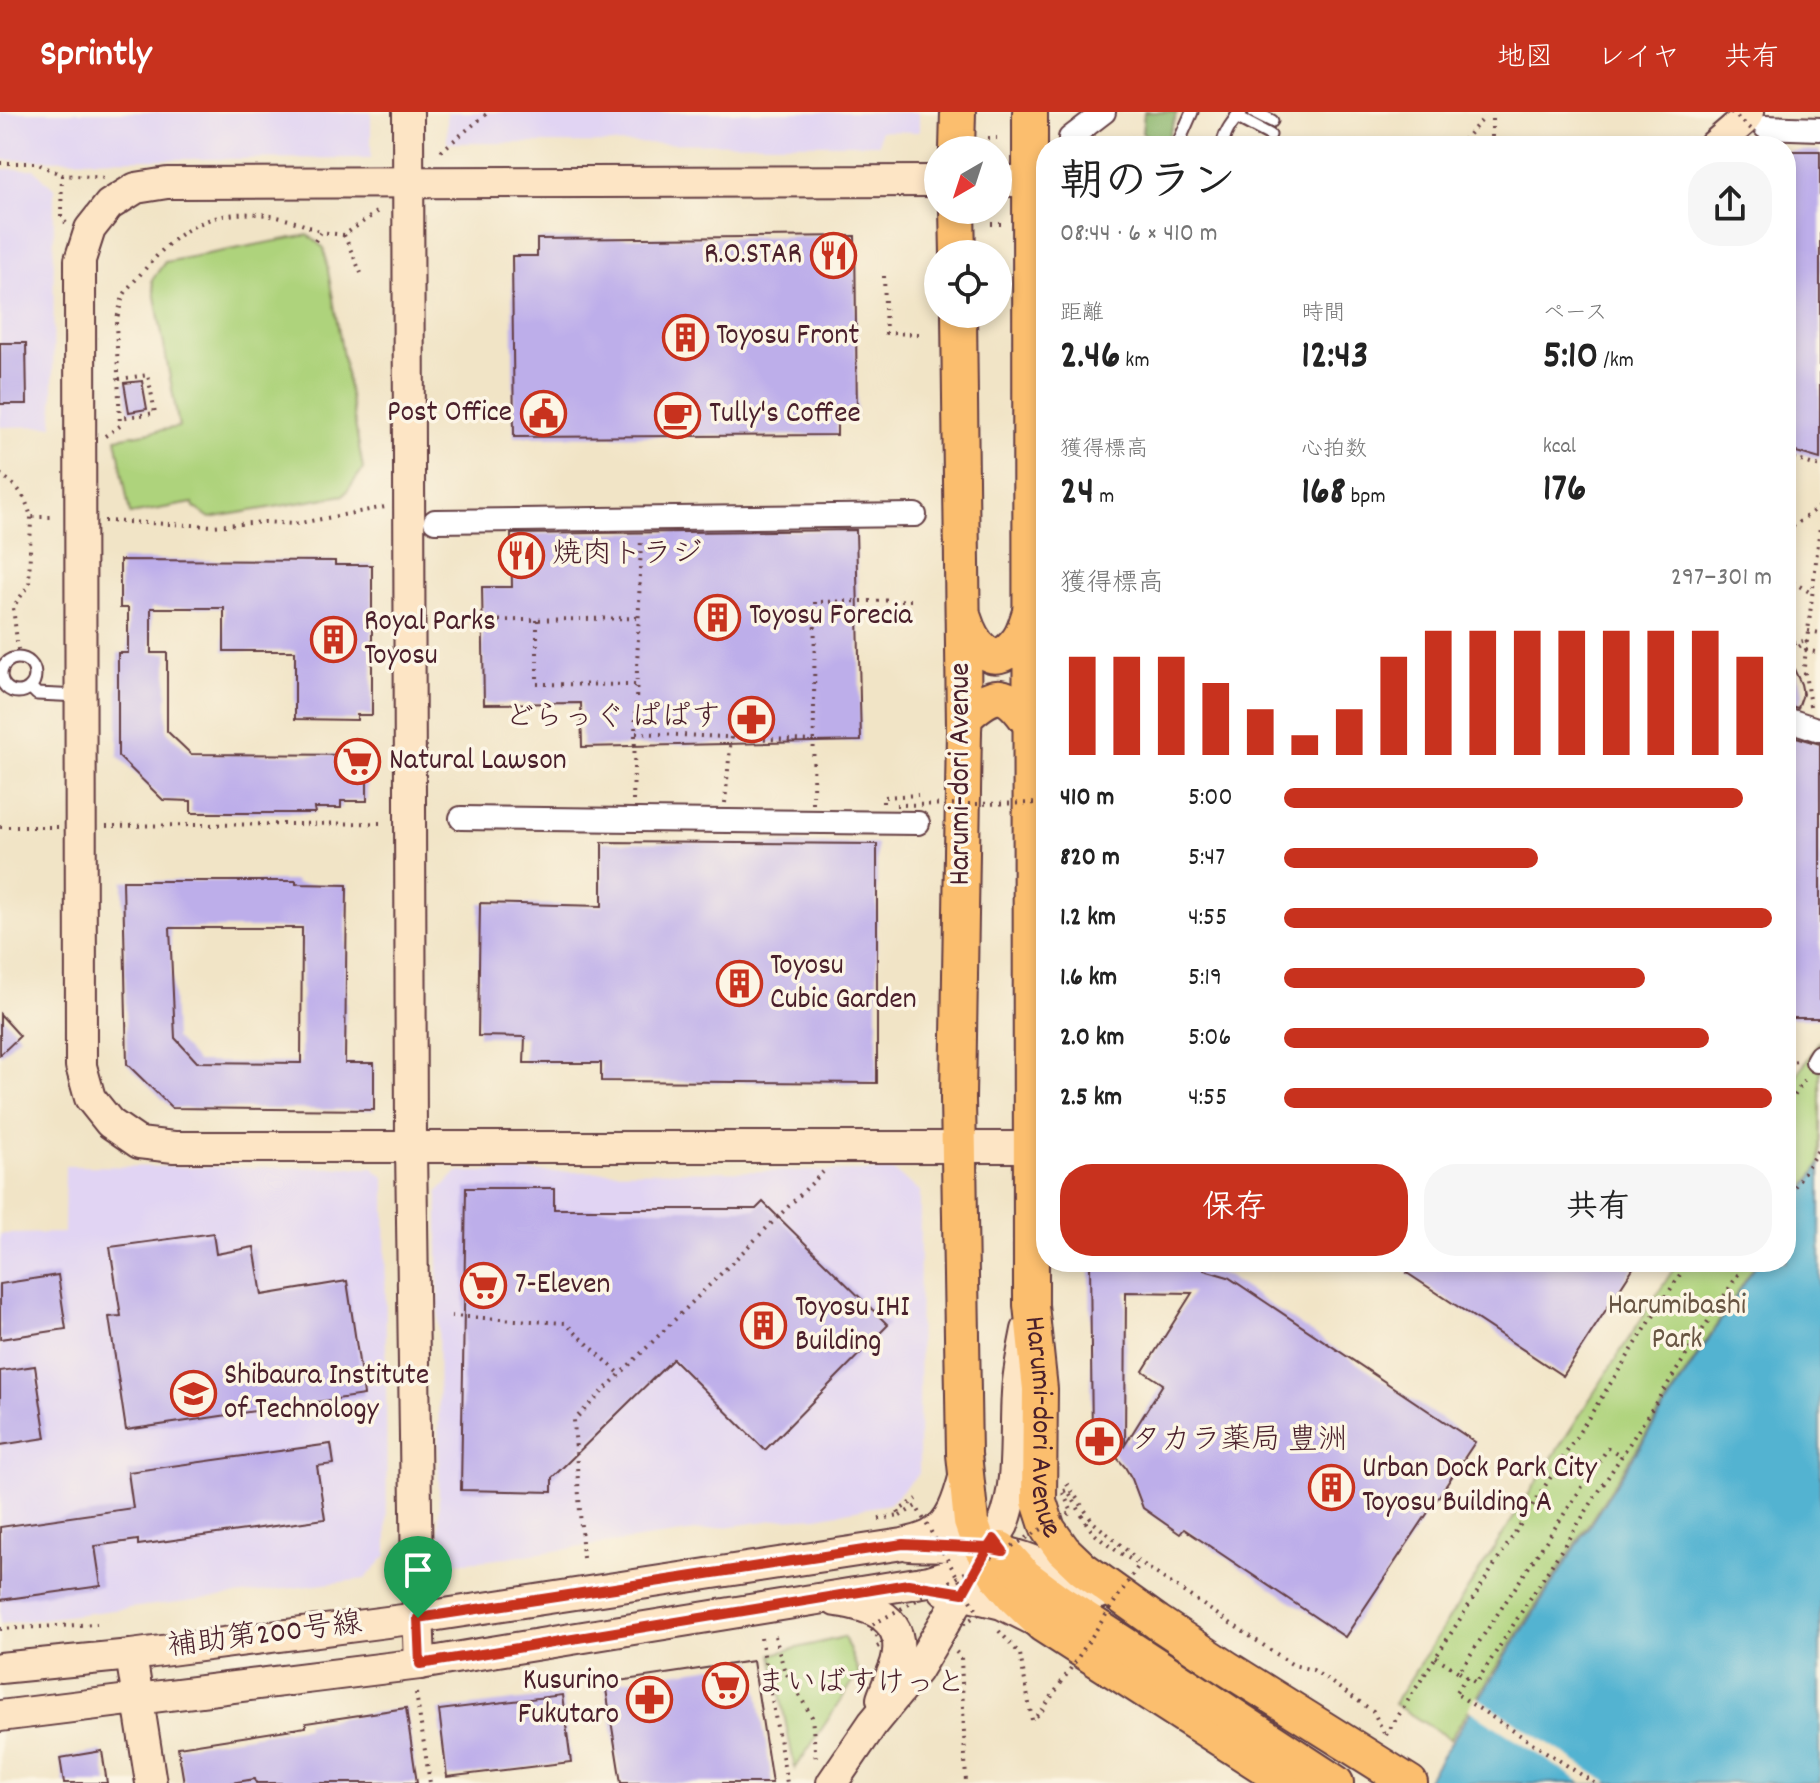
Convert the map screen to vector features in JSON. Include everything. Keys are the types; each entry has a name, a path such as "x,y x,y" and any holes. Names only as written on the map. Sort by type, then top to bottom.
{"main road":[{"path":"958,112 969,136"},
{"name":"Harumi-dori Avenue","path":"1030,112 1025,181 1036,1041"},
{"name":"Harumi-dori Avenue","path":"959,328 964,730 959,1147 965,1474 971,1522 981,1559 1043,1625 1289,1783"},
{"path":"963,614 974,641 987,654 995,656 1016,643 1030,612"},
{"path":"964,730 965,717 994,695 1013,703 1030,724"},
{"name":"Harumi-dori Avenue","path":"1036,1192 1031,1305 1040,1389 1039,1492 1048,1529 1073,1560 1157,1622 1410,1783"},
{"name":"Harumi-dori Avenue","path":"981,1559 1025,1576 1058,1601 1336,1783"}],"street":[{"path":"408,112 411,1148 418,1678"},
{"path":"1073,136 1104,112"},
{"path":"1764,122 1820,117"},
{"path":"1726,136 1743,121 1820,129"},
{"path":"924,181 167,183 136,188 109,205 90,229 80,260 81,1066 90,1098 110,1123 139,1143 174,1147 1036,1147"},
{"path":"435,521 915,515"},
{"path":"1796,722 1817,728"},
{"path":"461,818 918,823"},
{"path":"824,1772 873,1723 916,1671 1010,1508 1017,1390 1031,1305"},
{"name":"補助第200号線","path":"0,1668 131,1655 418,1618 902,1530 928,1537 949,1519 965,1474"},
{"path":"902,1530 981,1559 1035,1561 1157,1622"},
{"name":"補助第200号線","path":"0,1716 138,1699 418,1678 822,1598 929,1581 965,1570 981,1559"},
{"path":"822,1598 877,1610 891,1624 897,1637 897,1660 873,1723"},
{"path":"131,1655 151,1783"}],"lane":[{"path":"1181,136 1192,112"},
{"path":"1254,112 1272,121"},
{"path":"1225,136 1238,115 1270,135"},
{"path":"19,658 33,666 35,677 30,687 21,692 6,686 1,678 8,662 19,658"},
{"path":"30,687 37,694 81,696"}],"path":[{"path":"441,151 489,112"},
{"path":"1731,112 1764,122"},
{"path":"1467,136 1483,119"},
{"path":"1492,119 1492,136"},
{"path":"0,163 36,163 62,175 114,178"},
{"path":"62,175 61,217 70,228"},
{"path":"98,441 120,426 116,322 123,296 173,241 193,227 237,213 283,217 321,232 344,235 380,210"},
{"path":"315,241 321,232"},
{"path":"344,235 361,273"},
{"path":"884,276 886,333 919,334"},
{"path":"119,379 148,375 155,413 120,418"},
{"path":"1796,459 1820,467"},
{"path":"0,474 26,498 31,517 29,585 13,607 19,658"},
{"path":"99,521 213,526 264,522 295,524 388,506"},
{"path":"1796,524 1820,506"},
{"path":"31,517 61,517"},
{"path":"633,820 641,520"},
{"path":"1817,728 1804,667 1820,526"},
{"path":"1796,584 1812,594"},
{"path":"812,822 815,602 915,600"},
{"path":"467,621 638,618"},
{"path":"537,620 537,684 637,685"},
{"path":"1808,631 1820,633"},
{"path":"1796,643 1807,641"},
{"path":"1796,649 1807,641"},
{"path":"1805,650 1820,653"},
{"path":"635,733 813,741"},
{"path":"724,821 731,737"},
{"path":"883,797 918,795"},
{"path":"896,805 1036,803"},
{"path":"99,826 391,823"},
{"path":"0,827 62,827"},
{"path":"1796,1093 1818,1058"},
{"path":"1796,1184 1820,1147"},
{"path":"583,1558 574,1420 823,1172"},
{"path":"1068,1485 1093,1522 1148,1568 1293,1665 1313,1670 1373,1711 1386,1735 1682,1272"},
{"path":"1436,1657 1476,1683 1740,1272"},
{"path":"451,1316 565,1323 620,1374"},
{"path":"1459,1672 1608,1448 1622,1456"},
{"path":"877,1647 883,1644 870,1626 981,1559 1072,1512 1062,1491 1067,1490 1087,1525 1100,1538 1139,1565 1041,1712 1032,1720 1020,1654 993,1624"},
{"path":"902,1530 898,1511 917,1499"},
{"path":"902,1530 916,1506 981,1559"},
{"path":"879,1519 902,1530"},
{"path":"1087,1525 1093,1522"},
{"path":"960,1626 979,1614 981,1559"},
{"path":"0,1629 97,1624"},
{"path":"775,1636 784,1669 812,1717 824,1772"},
{"path":"761,1638 787,1783"},
{"path":"955,1650 961,1657 966,1783"},
{"path":"1467,1677 1455,1693 1594,1783"},
{"path":"418,1678 430,1783"}],"shaded area":[{"path":"0,112 371,112 371,158 0,160"},
{"path":"447,112 919,112 919,132 880,131 879,144 447,143"},
{"path":"0,169 34,169 54,189 53,426 0,427"},
{"name":"Shibaura Institute of Technology","path":"65,1166 373,1168 385,1178 387,1555 365,1579 0,1624 0,1234 64,1233"},
{"path":"893,1171 920,1191 919,1473 889,1504 817,1517 781,1519 490,1560 439,1564 438,1192 457,1172"}],"green space":[{"path":"1144,112 1177,112 1169,136 1142,133"},
{"path":"308,235 324,248 363,469 344,495 210,518 193,503 130,514 116,438 179,427 152,280 165,262"},
{"name":"Harumibashi Park","path":"1820,1040 1820,1164 1796,1201 1796,1077"},
{"name":"Harumibashi Park","path":"1672,1272 1751,1272 1450,1739 1394,1704"},
{"path":"844,1637 859,1673 795,1769 772,1654"}],"water":[{"path":"1820,1165 1820,1783 1425,1783 1752,1272 1796,1272 1796,1202"}],"pier":[{"path":"1476,1696 1609,1783 1582,1783 1468,1709"}],"building":[{"path":"1796,151 1820,151 1820,459 1796,452"},
{"name":"Toyosu Front","path":"855,236 857,417 837,417 837,435 514,437 512,256 537,256 537,239"},
{"path":"0,343 26,343 27,404 0,404"},
{"path":"142,381 147,409 129,412 124,383"},
{"name":"Toyosu Forecia","path":"856,530 861,741 582,747 581,703 484,704 482,587 512,587 511,534"},
{"path":"120,560 335,561 335,565 372,565 372,715 357,715 357,720 295,719 295,651 224,651 224,608 151,608 151,653 167,653 167,731 191,754 367,755 367,801 341,801 341,808 314,808 315,813 191,813 191,801 163,800 118,756 118,653 128,653 128,608 120,608"},
{"path":"1796,673 1803,694 1796,708"},
{"path":"1796,737 1820,744 1820,1018 1796,1018"},
{"name":"Toyosu Cubic Garden","path":"602,842 877,844 877,1083 601,1081 601,1063 524,1063 525,1037 478,1036 480,903 602,906"},
{"path":"123,881 296,881 296,884 347,885 345,1063 374,1063 374,1110 172,1108 127,1064","holes":["170,928 302,928 301,1063 197,1062 175,1038"]},
{"path":"0,1014 20,1036 0,1055"},
{"path":"466,1188 554,1188 554,1209 756,1209 763,1202 888,1325 765,1450 673,1359 552,1478 552,1492 461,1490"},
{"path":"213,1233 216,1254 254,1247 262,1295 347,1281 364,1395 126,1430 109,1317 121,1316 110,1247"},
{"path":"1090,1272 1211,1272 1228,1277 1475,1442 1345,1637 1184,1529 1180,1534 1143,1508 1125,1467 1100,1438 1092,1439","holes":["1126,1292 1192,1293 1143,1371 1163,1384 1125,1445"]},
{"path":"1408,1272 1631,1272 1563,1376"},
{"path":"58,1275 66,1329 0,1339 0,1284"},
{"path":"35,1366 46,1438 0,1445 0,1371"},
{"path":"331,1444 334,1464 317,1466 325,1519 138,1545 138,1540 95,1546 101,1586 0,1600 0,1527 133,1508 128,1472"},
{"path":"753,1661 772,1783 621,1783 605,1683"},
{"path":"562,1695 571,1762 447,1777 439,1710"},
{"path":"406,1708 417,1783 256,1783 255,1779 231,1783 184,1783 178,1747"},
{"path":"102,1751 107,1783 64,1783 60,1758"}],"place":[{"name":"R.O.STAR","path":"833,256"},
{"name":"Toyosu Front","path":"685,337"},
{"name":"Post Office","path":"543,414"},
{"name":"Tully's Coffee","path":"678,415"},
{"name":"焼肉トラジ","path":"521,556"},
{"name":"Toyosu Forecia","path":"718,617"},
{"name":"Royal Parks Toyosu","path":"333,640"},
{"name":"どらっぐ ぱぱす","path":"752,719"},
{"name":"Natural Lawson","path":"358,762"},
{"name":"Toyosu Cubic Garden","path":"739,984"},
{"name":"7-Eleven","path":"484,1286"},
{"name":"Toyosu IHI Building","path":"764,1326"},
{"name":"Shibaura Institute of Technology","path":"193,1394"},
{"name":"タカラ薬局 豊洲","path":"1100,1442"},
{"name":"Urban Dock Park City Toyosu Building A","path":"1331,1487"},
{"name":"まいばすけっと","path":"725,1685"},
{"name":"Kusurino Fukutaro","path":"650,1699"}],"route":[{"path":"418,1618 420,1664 908,1584 963,1593 988,1548 1003,1551 994,1539 988,1548 903,1544 418,1618"}]}
